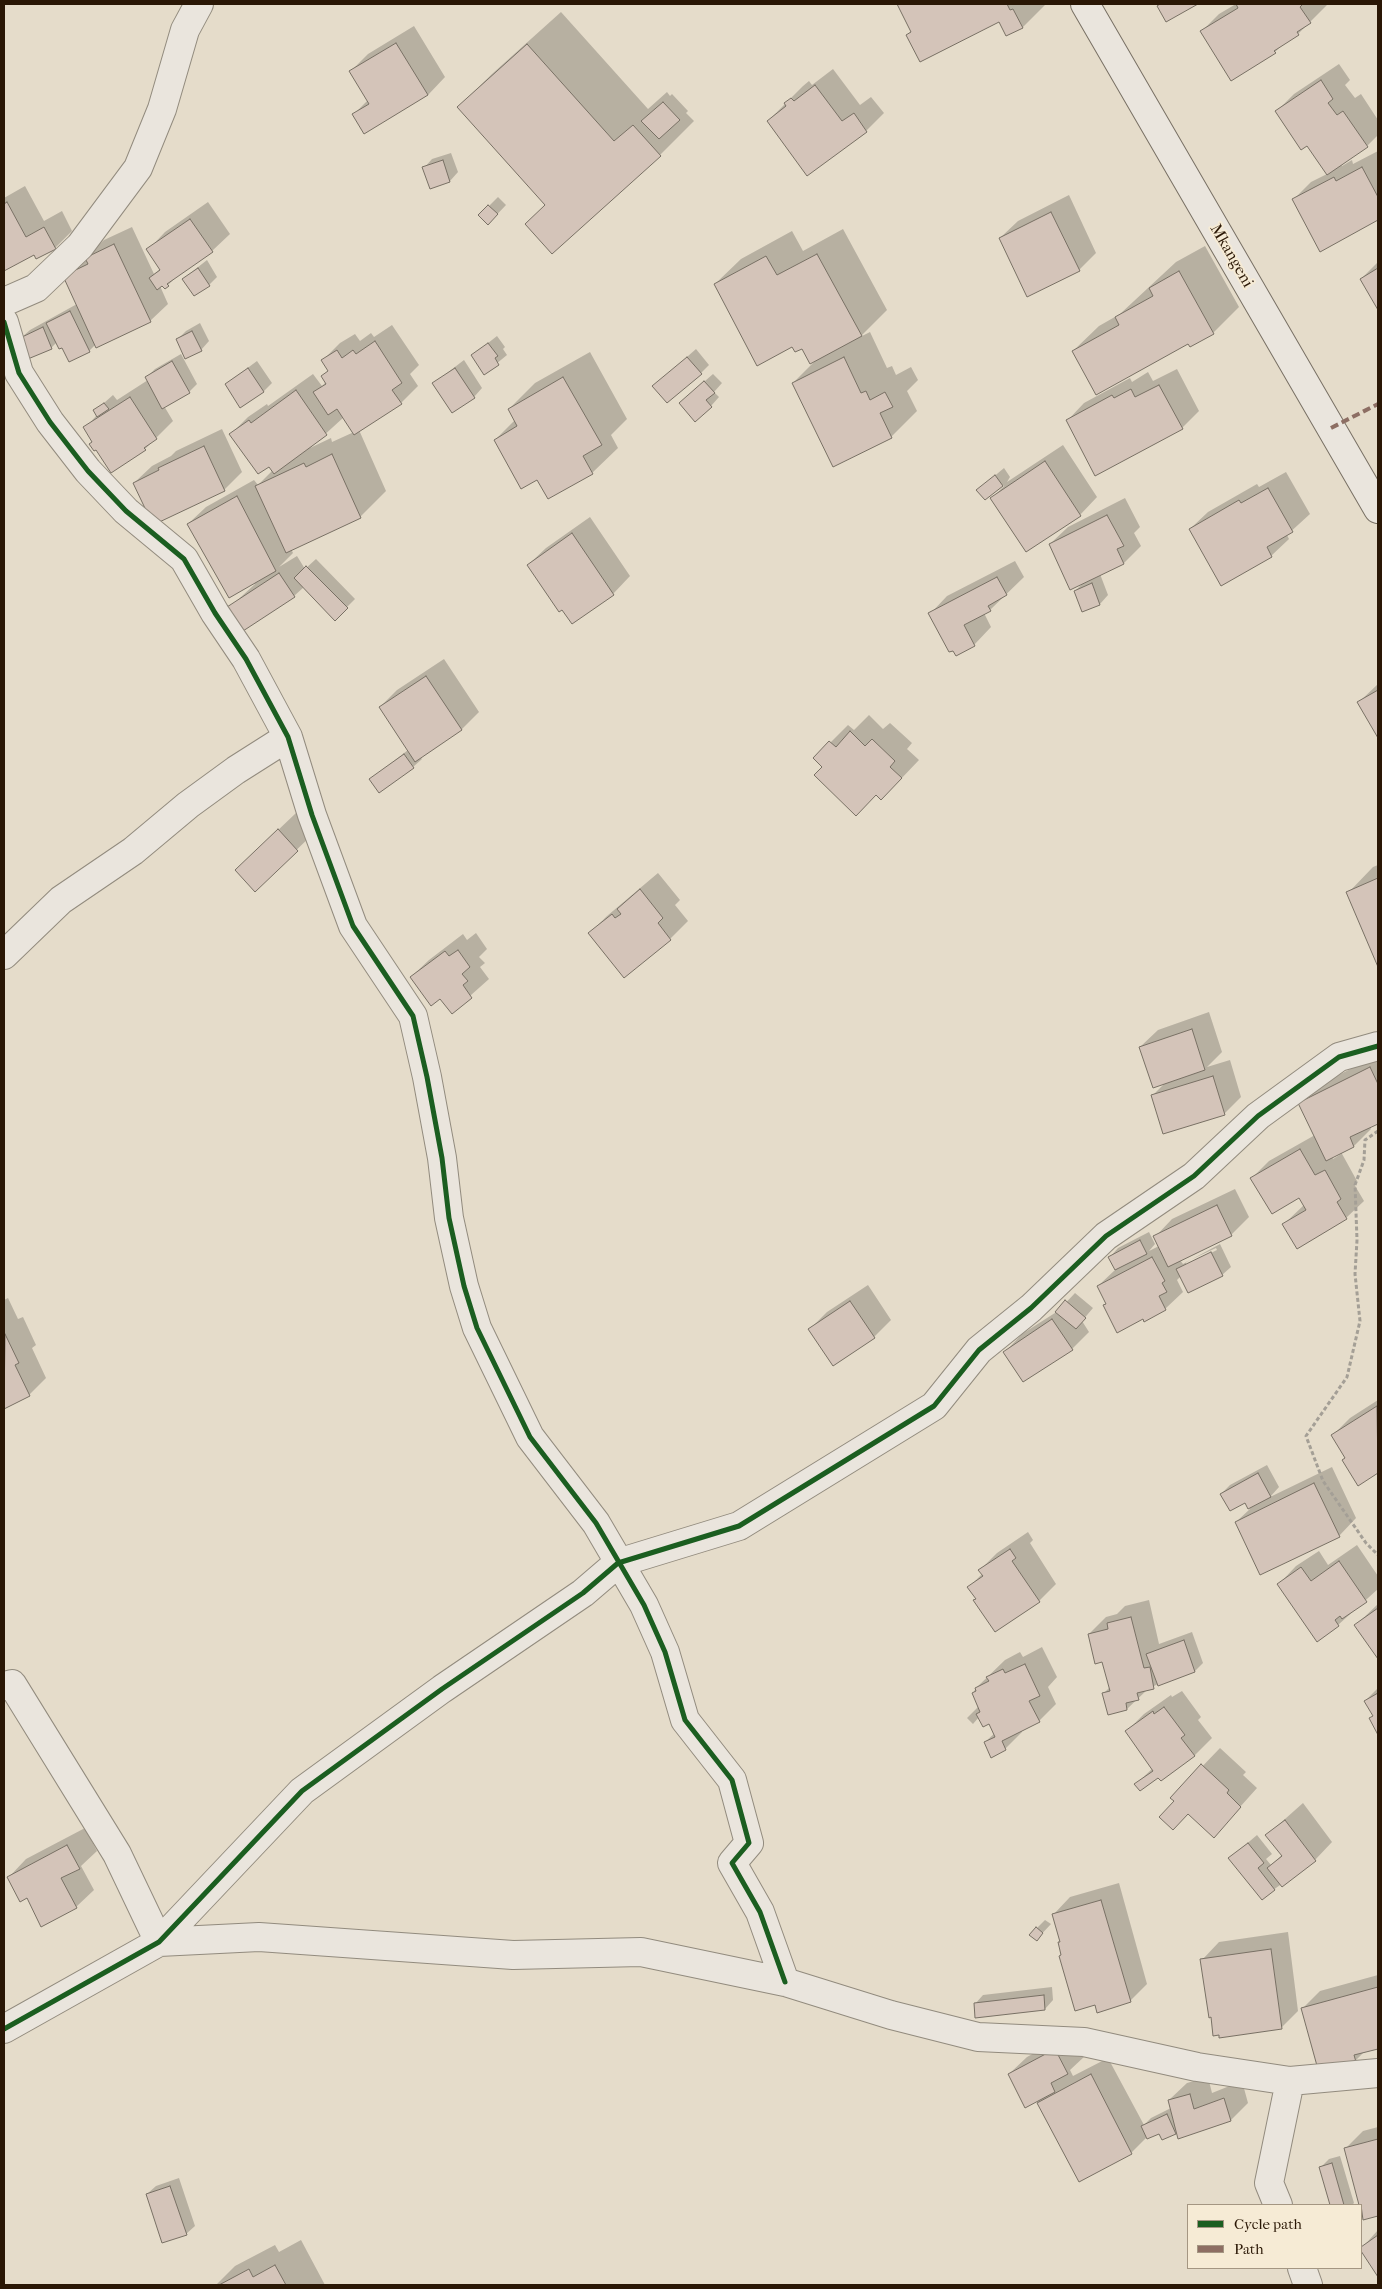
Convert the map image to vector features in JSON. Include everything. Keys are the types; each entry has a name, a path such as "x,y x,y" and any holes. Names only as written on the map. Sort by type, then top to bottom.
{"street":[{"path":"4,302 36,288 80,246 138,168 162,109 186,30 199,4"},
{"name":"Mkangeni","path":"1084,4 1378,509"},
{"path":"4,322 19,373 50,422 88,471 126,511 184,559 215,613 246,658 288,737 312,815 353,926 413,1016 440,1149 451,1227 464,1286 477,1328 530,1437 596,1523 644,1605 665,1652 685,1720 732,1780 749,1843 732,1862 760,1912 785,1982"},
{"path":"4,955 61,900 133,851 188,805 236,770 288,737"},
{"path":"4,2029 159,1942 302,1791 442,1689 583,1594 618,1563 739,1526 934,1406 978,1350 1031,1308 1106,1236 1194,1176 1258,1116 1339,1057 1378,1046"},
{"path":"4,1686 12,1684 117,1854 159,1942"},
{"path":"159,1942 260,1937 513,1955 641,1952 785,1982 891,2015 978,2037 1084,2042 1197,2067 1290,2081 1378,2073"},
{"path":"1278,2204 1269,2183 1290,2081"},
{"path":"1302,2269 1308,2285"}],"path":[{"path":"1378,1131 1365,1140 1364,1160 1355,1185 1357,1240 1355,1274 1360,1321 1347,1377 1306,1436 1322,1481 1366,1543 1378,1555"}],"building":[{"path":"897,4 1007,4 1010,10 1013,9 1023,28 1006,36 999,22 920,62 906,35 911,32"},
{"path":"1160,4 1198,4 1166,22 1157,6"},
{"path":"1236,4 1303,4 1300,7 1311,23 1297,32 1299,35 1274,51 1276,53 1231,81 1200,31 1238,8"},
{"path":"396,43 428,95 364,134 352,114 369,104 349,71"},
{"path":"527,44 614,141 633,125 661,156 552,254 525,224 545,205 457,107"},
{"path":"1321,80 1333,99 1328,103 1337,115 1343,111 1368,147 1327,175 1307,146 1301,150 1275,111"},
{"path":"815,85 842,121 854,113 867,132 807,176 767,121 786,106 784,103 791,98 794,101"},
{"path":"663,102 680,120 659,139 641,121"},
{"path":"443,160 450,182 430,189 422,167"},
{"path":"1362,167 1378,197 1378,220 1320,252 1292,199 1334,177 1336,181"},
{"path":"7,202 26,237 44,227 56,249 36,259 34,255 4,271 4,204"},
{"path":"488,205 498,214 488,225 478,215"},
{"path":"1051,212 1080,271 1027,297 999,238"},
{"path":"190,219 213,252 167,284 169,286 165,289 162,286 157,290 149,278 160,270 146,249"},
{"path":"114,244 151,322 96,348 63,276 88,264 85,258"},
{"path":"817,254 862,336 810,364 802,349 795,352 792,347 757,366 714,284 766,256 777,275"},
{"path":"198,268 210,286 194,296 182,279"},
{"path":"1378,268 1378,310 1360,279"},
{"path":"1179,271 1214,334 1190,347 1188,344 1096,395 1072,351 1119,325 1115,317 1153,296 1149,288"},
{"path":"70,311 90,352 69,362 62,348 59,349 46,323"},
{"path":"43,327 52,349 23,361 20,338"},
{"path":"192,331 202,351 185,359 176,339"},
{"path":"375,341 402,383 392,390 402,404 354,435 337,409 328,415 313,392 326,384 321,376 328,371 321,360 337,350 342,358 353,350 356,354"},
{"path":"488,343 498,356 495,358 499,365 484,375 471,355"},
{"path":"687,357 702,374 667,403 652,386"},
{"path":"844,357 861,393 866,391 870,400 885,392 893,407 880,413 892,438 833,467 792,383"},
{"path":"172,361 190,393 162,409 145,377"},
{"path":"248,368 264,392 240,408 225,384"},
{"path":"455,368 475,398 452,413 432,383"},
{"path":"563,377 602,445 583,456 593,474 548,499 537,480 521,489 494,440 517,426 508,409"},
{"path":"704,381 715,393 706,400 712,407 695,422 679,403"},
{"path":"1159,385 1183,429 1095,476 1066,420 1112,395 1114,398 1131,389 1135,397"},
{"path":"296,390 327,435 274,474 269,467 258,474 229,434 249,420 251,423"},
{"path":"130,397 157,439 144,448 146,450 111,473 96,450 94,451 89,444 92,442 83,427"},
{"path":"104,403 109,409 97,417 93,410"},
{"path":"204,446 225,491 153,525 133,483 159,470 158,468"},
{"path":"332,454 361,518 286,553 255,486 304,463 306,467"},
{"path":"1045,461 1081,516 1026,552 990,498"},
{"path":"995,475 1003,486 985,500 976,490"},
{"path":"1268,488 1293,532 1267,547 1272,557 1221,586 1189,529 1239,500 1241,503"},
{"path":"237,496 276,571 229,598 187,524"},
{"path":"1107,515 1124,546 1117,549 1124,564 1070,590 1049,544"},
{"path":"572,533 614,595 572,624 562,610 559,612 527,565"},
{"path":"306,566 348,608 335,621 294,578"},
{"path":"279,573 295,597 243,631 227,607"},
{"path":"997,577 1007,595 988,606 991,611 964,625 975,646 956,656 953,651 949,652 928,613"},
{"path":"1092,583 1100,605 1082,612 1074,591"},
{"path":"426,676 462,730 415,762 379,707"},
{"path":"1378,690 1378,738 1357,702"},
{"path":"850,731 865,746 872,739 895,761 890,767 902,778 881,800 876,795 856,816 814,775 822,767 813,758 829,741 836,747"},
{"path":"404,754 414,768 379,793 369,779"},
{"path":"278,829 298,851 255,892 235,870"},
{"path":"1378,878 1378,967 1346,892"},
{"path":"640,889 663,918 658,923 671,940 624,978 588,933 612,914 615,918 621,914 617,909"},
{"path":"458,950 470,967 462,974 468,981 463,985 472,998 452,1014 440,999 431,1006 410,977 445,951 449,956"},
{"path":"1192,1029 1205,1070 1153,1088 1139,1047"},
{"path":"1370,1067 1378,1084 1378,1124 1350,1137 1354,1147 1326,1161 1298,1103"},
{"path":"1213,1076 1225,1115 1163,1134 1151,1095"},
{"path":"1300,1149 1315,1175 1325,1170 1341,1199 1337,1202 1347,1219 1297,1249 1282,1224 1306,1210 1299,1198 1272,1214 1250,1178"},
{"path":"1217,1205 1232,1236 1168,1267 1153,1236"},
{"path":"1140,1240 1147,1254 1115,1270 1108,1257"},
{"path":"1211,1252 1223,1276 1188,1293 1176,1269"},
{"path":"1152,1257 1165,1281 1162,1283 1167,1292 1159,1296 1166,1310 1144,1322 1143,1319 1117,1333 1103,1305 1106,1304 1097,1286"},
{"path":"1065,1300 1086,1318 1076,1329 1055,1312"},
{"path":"850,1301 875,1338 833,1366 808,1329"},
{"path":"1052,1319 1073,1350 1023,1382 1003,1352"},
{"path":"5,1334 19,1363 15,1365 30,1396 4,1409"},
{"path":"1377,1406 1378,1473 1358,1486 1342,1460 1345,1458 1331,1435"},
{"path":"1258,1473 1271,1497 1248,1509 1245,1503 1230,1511 1220,1494"},
{"path":"1314,1483 1340,1537 1260,1575 1235,1522"},
{"path":"1010,1549 1016,1558 1012,1561 1040,1602 995,1632 973,1600 976,1599 967,1587 983,1576 978,1570"},
{"path":"1339,1561 1367,1602 1342,1619 1340,1616 1335,1620 1339,1626 1317,1642 1277,1584 1301,1567 1311,1581"},
{"path":"1378,1608 1378,1659 1354,1625"},
{"path":"1131,1617 1144,1668 1150,1667 1154,1689 1137,1693 1139,1700 1126,1703 1127,1710 1108,1715 1102,1693 1110,1691 1102,1662 1095,1664 1088,1634 1108,1629 1107,1623"},
{"path":"1184,1640 1195,1672 1158,1686 1146,1654"},
{"path":"1025,1664 1040,1696 1029,1701 1040,1722 1002,1741 1006,1750 991,1758 984,1742 995,1737 989,1724 983,1727 976,1714 980,1712 972,1693 976,1691 975,1688 989,1681 986,1677 1003,1669 1005,1673"},
{"path":"1378,1693 1378,1735 1369,1718 1373,1716 1364,1701"},
{"path":"1164,1707 1185,1735 1181,1738 1195,1756 1161,1781 1158,1778 1140,1791 1134,1784 1153,1771 1125,1731 1153,1711 1154,1714"},
{"path":"1201,1764 1229,1790 1227,1793 1241,1807 1214,1838 1188,1814 1173,1830 1159,1817 1174,1801 1170,1798"},
{"path":"1285,1820 1316,1861 1282,1887 1267,1868 1282,1856 1265,1835"},
{"path":"1248,1843 1264,1863 1258,1868 1275,1890 1262,1900 1228,1858"},
{"path":"67,1845 80,1869 61,1878 77,1908 41,1927 27,1898 20,1902 7,1877"},
{"path":"1101,1900 1131,2002 1097,2013 1095,2005 1075,2011 1059,1956 1061,1955 1058,1942 1060,1942 1052,1914"},
{"path":"1036,1927 1043,1933 1037,1941 1029,1935"},
{"path":"1271,1949 1282,2029 1219,2038 1219,2035 1213,2036 1200,1959"},
{"path":"1378,1987 1378,2049 1354,2055 1356,2062 1319,2073 1301,2008"},
{"path":"1044,1995 1045,2010 975,2018 974,2003"},
{"path":"1055,2049 1068,2074 1051,2083 1055,2092 1025,2108 1008,2074"},
{"path":"1091,2074 1132,2154 1079,2182 1037,2103"},
{"path":"1190,2094 1194,2109 1224,2098 1231,2121 1178,2139 1168,2100"},
{"path":"1167,2114 1176,2134 1162,2140 1159,2134 1147,2139 1141,2126"},
{"path":"1378,2139 1378,2216 1363,2220 1362,2204 1359,2204 1344,2148"},
{"path":"1332,2163 1344,2204 1330,2204 1319,2167"},
{"path":"170,2186 187,2235 162,2243 146,2194"},
{"path":"1378,2235 1378,2277 1362,2253 1362,2246"},
{"path":"275,2265 286,2285 219,2285 249,2269 253,2277"}],"marked path":[{"path":"1331,428 1378,404"}],"cycle path":[{"path":"4,322 19,373 50,422 88,471 126,511 184,559 215,613 246,659 288,737 312,815 353,926 413,1016 427,1077 442,1158 449,1218 464,1286 477,1328 530,1437 596,1523 644,1605 665,1652 685,1720 732,1780 749,1843 732,1863 760,1912 785,1982"},
{"path":"4,2029 159,1942 302,1791 442,1689 583,1593 618,1563 739,1526 934,1406 979,1350 1031,1308 1106,1236 1194,1176 1258,1116 1339,1057 1378,1046"}]}
